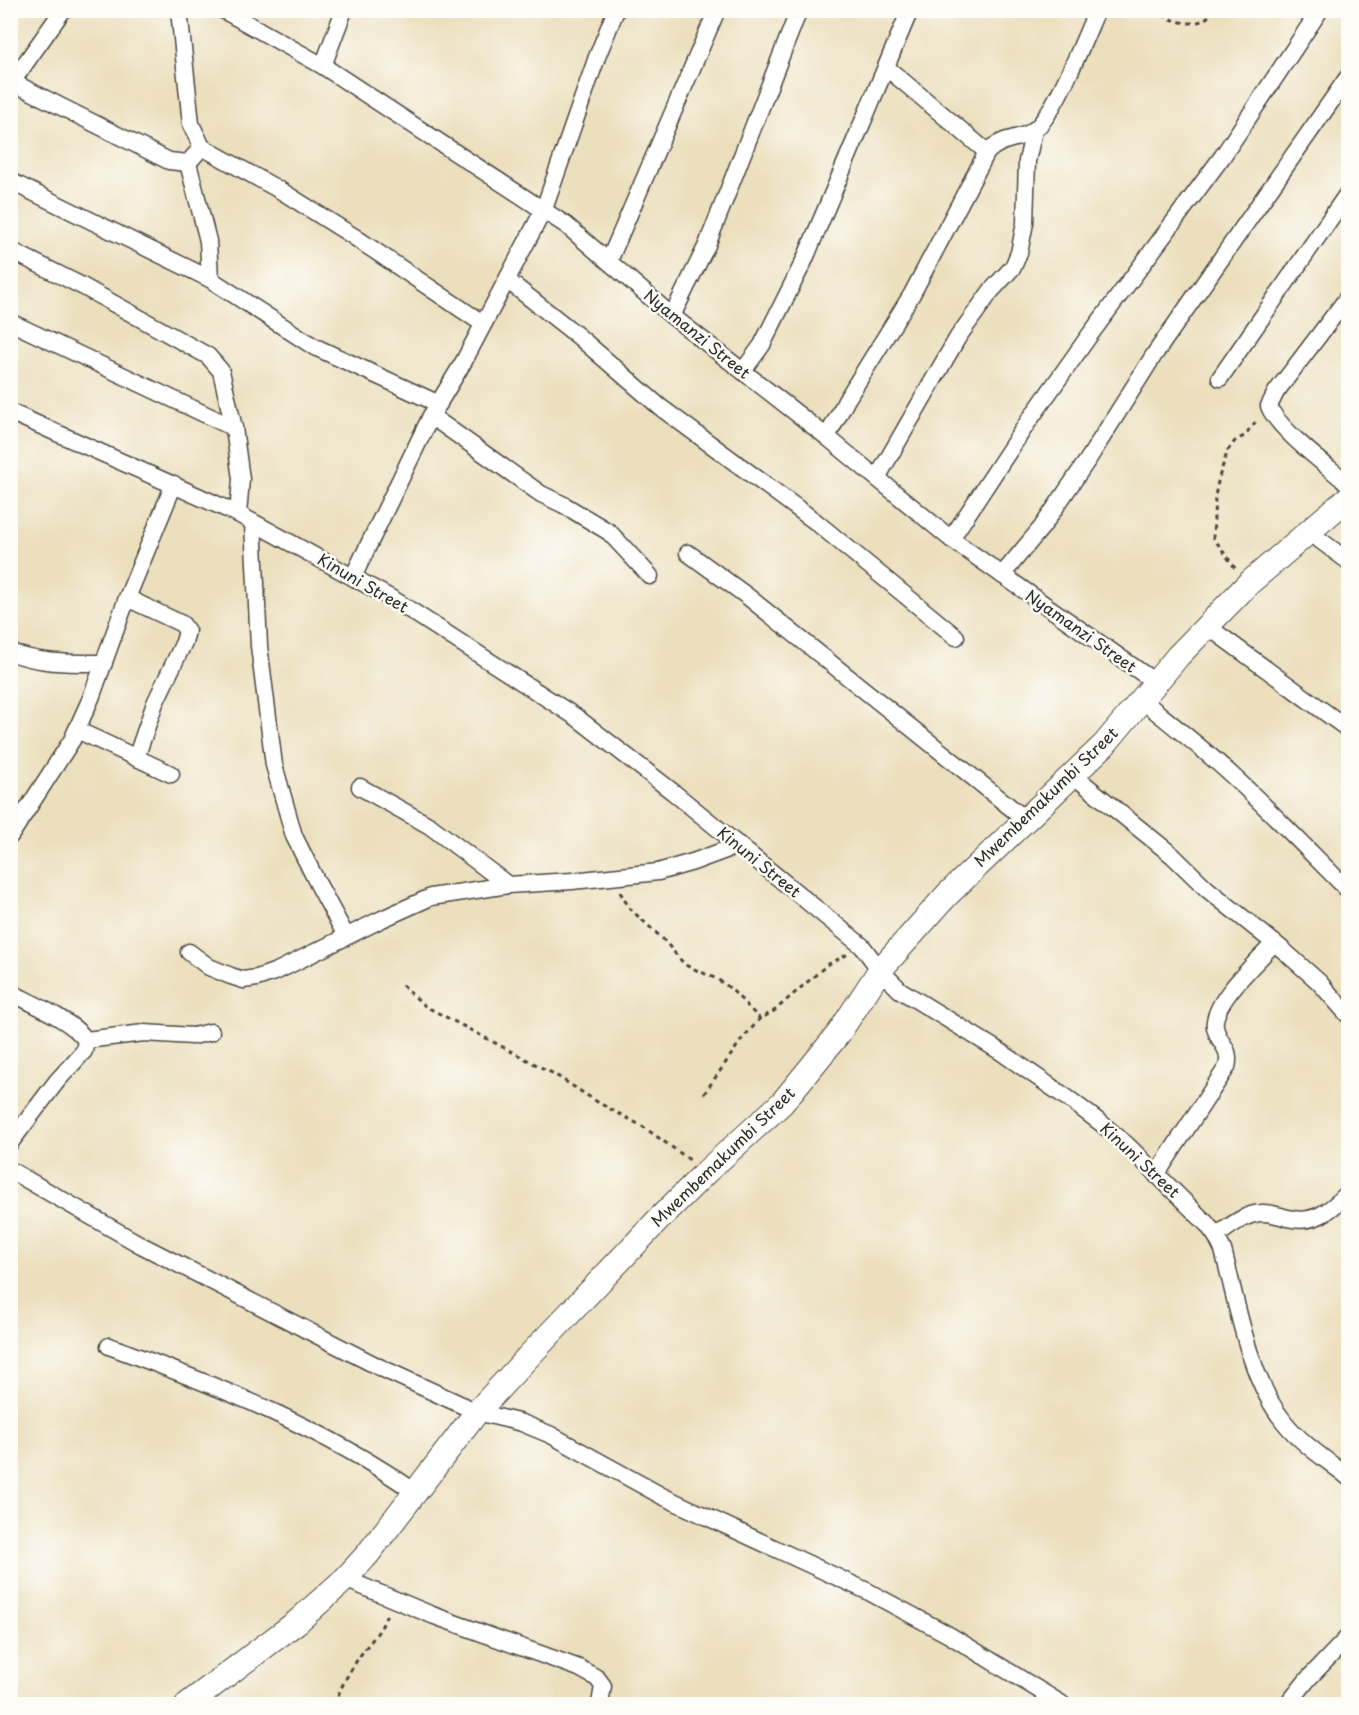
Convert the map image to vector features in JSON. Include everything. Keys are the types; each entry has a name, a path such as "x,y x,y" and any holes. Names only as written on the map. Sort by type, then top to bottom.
{"street":[{"path":"63,10 11,81 169,161 188,163"},
{"path":"179,10 191,124 202,147 283,192 482,323"},
{"name":"Nyamanzi Street","path":"223,10 323,66 566,225 672,316 878,477 951,539 1002,575 1148,691 1210,756 1257,798 1291,835 1348,890"},
{"path":"323,66 344,10"},
{"path":"353,577 435,410 464,361 544,209 597,57 616,10"},
{"path":"609,261 717,10"},
{"path":"672,316 707,245 799,10"},
{"path":"743,371 762,345 804,261 910,10"},
{"path":"827,437 852,390 878,351 926,269 987,152 994,145 1006,139 1034,130 1044,120 1097,10"},
{"path":"951,539 1028,422 1222,157 1320,10"},
{"path":"887,68 987,152"},
{"path":"1002,575 1047,519 1089,458 1154,355 1348,76"},
{"path":"878,477 958,337 991,291 1013,267 1019,253 1025,224 1027,161 1034,130"},
{"path":"188,163 202,147"},
{"path":"188,163 208,241 210,279"},
{"path":"10,181 210,279 313,346 435,410 541,495 564,505 609,531 650,576"},
{"path":"1220,378 1348,193"},
{"path":"10,250 82,286 208,356 221,371 234,428 241,478 238,514"},
{"path":"507,280 578,336 660,407 816,522 956,637"},
{"path":"1348,297 1276,392 1269,406 1272,414 1288,431 1348,484"},
{"path":"10,322 234,428"},
{"name":"Kinuni Street","path":"10,412 238,514 396,601 576,717 739,845 862,946 880,970 907,995 970,1032 1073,1102 1127,1145 1216,1236 1223,1250 1251,1354 1272,1406 1299,1438 1348,1477"},
{"path":"11,834 77,730 127,598 174,484"},
{"name":"Mwembemakumbi Street","path":"188,1704 297,1622 345,1579 367,1555 477,1412 561,1321 706,1172 782,1102 839,1033 880,970 946,895 1104,745 1148,691 1248,584 1348,498"},
{"path":"253,523 259,646 274,765 294,836 346,936"},
{"path":"1309,532 1348,561"},
{"path":"688,554 747,596 1025,819"},
{"path":"127,598 182,624 187,631 155,703 135,758"},
{"path":"1207,626 1348,729"},
{"path":"10,652 24,657 65,663 104,663"},
{"path":"77,730 171,774"},
{"path":"1073,775 1172,855 1207,889 1319,982 1348,1015"},
{"path":"360,787 430,826 508,885"},
{"path":"189,952 209,967 243,980 277,971 430,897 508,885 658,872 739,845"},
{"path":"1156,1175 1227,1066 1230,1056 1215,1027 1217,1011 1231,991 1274,944"},
{"path":"10,992 59,1018 82,1034 86,1040 84,1051 57,1081 10,1143"},
{"path":"86,1040 144,1033 193,1036 211,1032"},
{"path":"10,1170 141,1245 378,1367 477,1412 522,1423 551,1435 662,1496 867,1591 949,1635 1062,1704"},
{"path":"1216,1236 1244,1217 1260,1212 1312,1220 1325,1213 1348,1193"},
{"path":"110,1346 243,1398 361,1458 415,1492"},
{"path":"345,1579 432,1615 579,1668 597,1677 603,1686 600,1704"},
{"path":"1288,1704 1348,1637"}],"path":[{"path":"1155,10 1164,17 1182,22 1207,20 1213,10"},
{"path":"1248,584 1213,537 1215,496 1228,450 1235,441 1244,436 1269,406"},
{"path":"611,877 630,909 663,939 685,965 717,979 730,988 760,1020"},
{"path":"704,1094 742,1039 760,1020 774,1011 827,965 862,946"},
{"path":"402,985 425,1006 554,1074 599,1103 642,1125 706,1172"},
{"path":"335,1704 354,1666 385,1623 389,1607 382,1594"}]}
